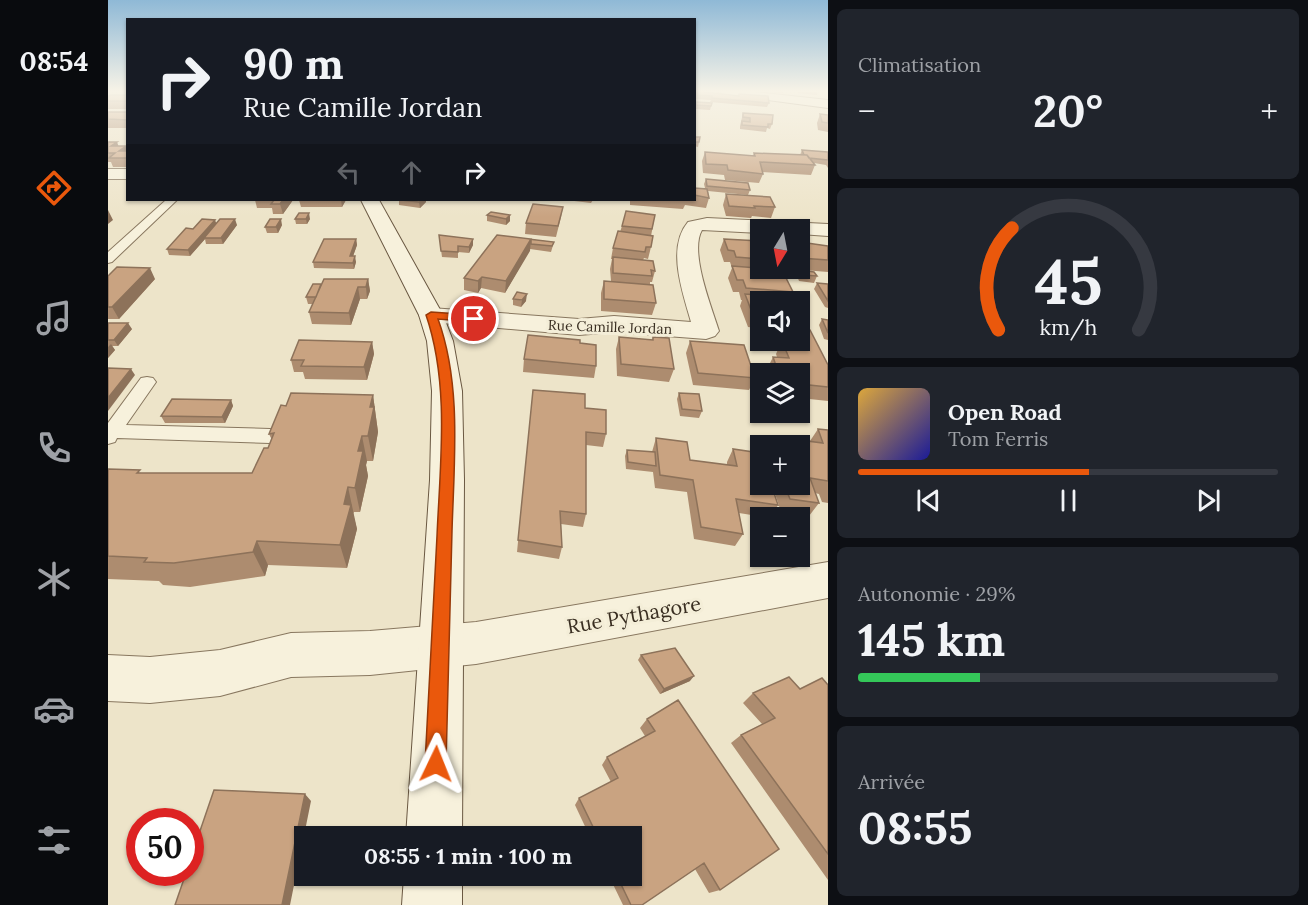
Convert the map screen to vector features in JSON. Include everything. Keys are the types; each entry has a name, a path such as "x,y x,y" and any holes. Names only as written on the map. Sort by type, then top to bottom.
{"street":[{"path":"108,174 126,174"},
{"path":"371,201 431,315 440,341 447,391 447,480 439,646 434,826"},
{"name":"Rue Camille Jordan","path":"431,315 579,327 614,324 706,331 688,259 691,229 696,225 707,224 828,230"},
{"name":"Rue Pythagore","path":"108,678 150,680 220,673 291,654 370,653 476,643 828,580"},
{"path":"432,905 433,886"}],"lane":[{"path":"108,259 171,201"},
{"path":"110,434 147,382"},
{"path":"110,434 270,436"}],"building":[{"path":"108,142 117,142 111,146 126,146 119,151 126,151 126,158 109,158 115,153 108,153"},
{"path":"802,150 828,152 828,160 809,158"},
{"path":"705,152 755,156 754,153 807,155 815,165 760,162 763,174 728,170 727,165 706,164"},
{"path":"706,179 748,183 750,190 707,186"},
{"path":"696,188 707,189 709,198 696,195"},
{"path":"726,194 770,197 775,207 729,206"},
{"path":"273,201 282,201 280,204 271,204"},
{"path":"533,204 563,207 558,226 526,223"},
{"path":"626,211 655,215 652,229 622,226"},
{"path":"491,212 510,215 506,219 487,215"},
{"path":"299,213 309,213 306,219 295,219"},
{"path":"202,219 215,220 188,250 167,249 186,228 193,229"},
{"path":"220,219 235,219 221,238 204,238"},
{"path":"270,219 281,219 276,227 265,227"},
{"path":"618,231 653,236 651,247 646,247 645,252 613,248"},
{"path":"439,235 473,239 469,247 458,246 458,252 441,251"},
{"path":"497,235 531,239 506,281 482,277 478,281 464,278"},
{"path":"324,239 356,239 350,256 355,256 353,263 313,262"},
{"path":"531,239 554,242 552,246 531,244"},
{"path":"724,239 750,240 750,258 736,257 734,251 728,250"},
{"path":"810,243 828,246 828,260 810,259"},
{"path":"613,257 653,261 655,271 651,270 652,276 613,273"},
{"path":"732,266 750,267 750,279 786,279 792,291 746,288 743,280 737,280"},
{"path":"117,267 150,268 112,307 108,307 108,276"},
{"path":"324,279 368,279 366,287 358,287 349,313 309,312"},
{"path":"604,281 653,285 656,303 604,299"},
{"path":"817,283 828,284 828,301"},
{"path":"313,284 321,284 316,297 306,297"},
{"path":"517,292 527,294 522,300 513,299"},
{"path":"745,294 750,294 750,307"},
{"path":"822,319 828,320 828,333"},
{"path":"108,323 128,323 114,340 108,340"},
{"path":"810,330 828,365 828,387 810,385 810,363 775,363 773,357 789,358 786,351 810,351"},
{"path":"528,335 580,340 580,343 596,345 596,366 524,359"},
{"path":"619,337 653,340 653,337 669,338 674,369 621,364"},
{"path":"299,340 372,342 364,367 301,366 304,360 291,360"},
{"path":"690,341 744,345 750,363 750,378 698,373"},
{"path":"108,368 131,369 108,398"},
{"path":"533,390 585,394 585,408 606,410 606,434 586,432 586,514 560,511 562,547 518,540"},
{"path":"291,393 373,395 370,407 374,407 368,436 362,436 358,451 363,451 355,488 348,487 344,504 351,505 340,545 257,541 253,552 174,563 144,562 147,558 108,556 108,469 140,470 137,473 252,473 264,448 268,448 274,433 269,434 281,405 286,406"},
{"path":"679,393 699,394 702,411 682,409"},
{"path":"172,399 231,400 222,417 161,416"},
{"path":"818,429 828,430 828,481 810,478 810,441 823,443"},
{"path":"656,438 687,442 690,460 737,466 733,449 750,452 750,495 775,495 778,505 736,499 743,534 701,527 693,480 660,475"},
{"path":"627,450 655,452 656,466 628,462"},
{"path":"810,478 819,503 790,499 788,495 810,495"},
{"path":"675,648 694,676 664,689 641,655"},
{"path":"789,677 800,689 822,678 828,685 828,854 741,735 775,718 753,693"},
{"path":"678,700 779,849 720,890 704,863 642,905 631,905 622,886 642,886 642,826 593,826 579,798 618,778 607,757 655,731 647,719"},
{"path":"214,790 305,794 298,826 294,826 294,847 282,905 175,905 182,886 204,886 204,819"}],"route":[{"path":"436,764 447,480 447,391 440,341 431,315 474,319"}]}
